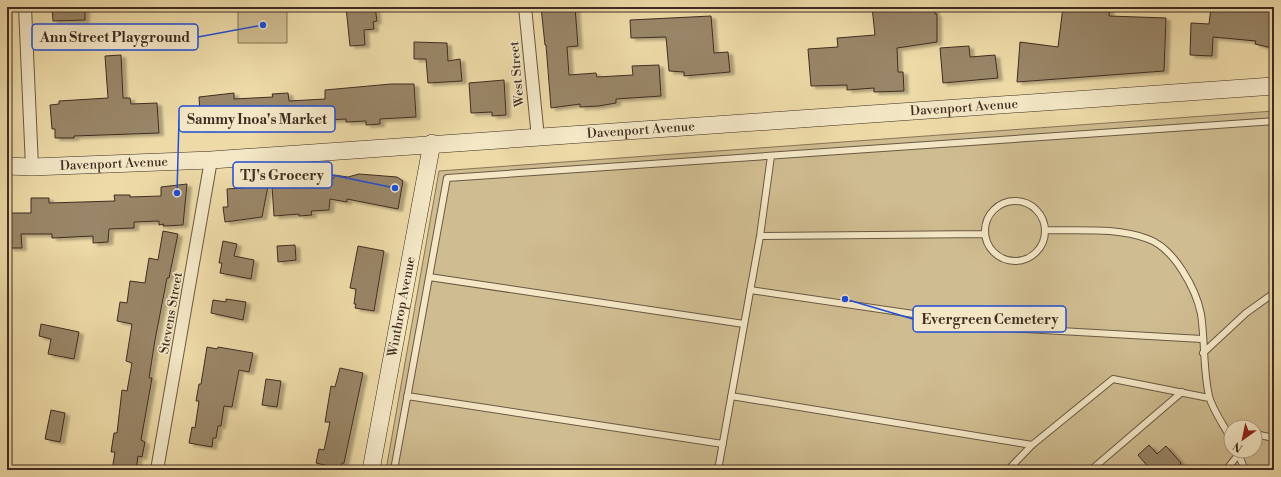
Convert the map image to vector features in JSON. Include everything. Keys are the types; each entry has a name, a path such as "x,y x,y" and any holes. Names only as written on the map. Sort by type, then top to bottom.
{"main road":[{"name":"Davenport Avenue","path":"7,166 32,167 211,160 432,143 538,138 1274,86"},
{"name":"Winthrop Avenue","path":"372,470 432,143"}],"street":[{"path":"25,7 32,167"},
{"name":"West Street","path":"525,7 538,138"},
{"name":"Stevens Street","path":"157,470 211,160"}],"lane":[{"path":"394,470 447,178 1274,121"},
{"path":"718,470 760,236 771,156"},
{"path":"1015,201 1027,204 1037,211 1044,221 1046,230 1039,250 1031,257 1021,261 1009,260 998,255 988,244 985,234 986,221 993,211 1003,204 1015,201"},
{"path":"1046,230 1123,232 1150,239 1171,255 1188,280 1200,313 1203,353 1209,398 1223,421"},
{"path":"760,236 985,234"},
{"path":"429,277 744,324"},
{"path":"750,290 1009,328 1202,339"},
{"path":"1203,353 1246,313 1274,293"},
{"path":"1008,470 1032,445 1113,379 1209,398"},
{"path":"1091,470 1182,392"},
{"path":"408,396 723,444"},
{"path":"731,396 1032,445"},
{"path":"1263,436 1274,438"},
{"path":"1226,470 1233,459"},
{"path":"1240,459 1245,470"}],"shaded area":[{"path":"238,7 287,7 287,43 238,43"},
{"path":"1274,111 1274,470 386,470 439,171"}],"building":[{"path":"52,7 85,7 85,20 53,21"},
{"path":"346,7 375,7 377,21 373,22 374,29 364,30 365,45 350,46"},
{"path":"541,7 575,7 578,46 567,47 569,75 596,73 597,77 633,75 632,66 659,65 661,96 616,99 616,103 599,106 580,107 580,104 551,108 546,45"},
{"path":"872,7 934,7 935,14 937,14 937,42 897,48 898,72 903,72 904,91 874,92 874,88 847,90 847,85 811,86 808,49 838,47 837,38 875,35"},
{"path":"1063,7 1110,7 1109,16 1166,18 1164,71 1017,82 1020,42 1058,47"},
{"path":"1211,7 1274,7 1272,48 1255,44 1256,41 1213,37 1212,56 1190,55 1191,23 1209,24"},
{"path":"711,16 714,53 728,52 730,72 684,76 684,72 669,71 666,37 631,38 630,20"},
{"path":"414,42 447,43 448,61 460,59 462,81 428,83 426,59 414,59"},
{"path":"969,46 970,57 995,55 998,78 943,83 940,48"},
{"path":"121,55 123,98 130,98 131,104 157,103 159,133 55,138 55,129 52,129 50,105 59,104 59,101 108,98 105,56"},
{"path":"504,80 506,115 492,116 492,112 471,113 469,83"},
{"path":"391,84 414,84 416,117 380,119 380,124 366,125 366,121 346,122 346,119 308,121 308,128 291,129 291,124 201,129 199,97 234,93 234,99 273,97 272,94 288,93 289,101 325,99 325,90"},
{"path":"359,174 397,177 403,181 398,209 347,199 347,202 330,199 329,210 311,211 312,215 299,216 299,214 274,216 272,186 278,185 278,183 334,178 334,175 348,177"},
{"path":"187,184 183,225 163,226 164,224 159,225 159,221 134,222 134,228 109,229 108,242 93,243 93,236 52,238 52,234 21,234 22,248 9,248 7,213 31,213 31,198 49,198 49,203 115,201 114,195 130,195 130,197 161,196 161,187"},
{"path":"268,186 262,217 225,222 223,207 228,207 227,189"},
{"path":"163,231 178,234 169,278 167,278 155,340 149,378 152,378 141,440 145,442 142,457 138,456 136,470 112,470 115,452 111,452 114,433 117,433 122,390 127,391 132,363 126,361 132,324 117,321 120,302 127,303 130,281 145,283 149,258 158,260"},
{"path":"223,241 237,244 234,256 254,260 251,279 220,273 222,263 219,263"},
{"path":"295,245 296,260 278,262 277,246"},
{"path":"358,246 384,251 374,311 355,308 356,304 354,304 356,289 350,288"},
{"path":"226,299 246,302 243,320 211,313 213,300 226,302"},
{"path":"41,324 79,332 74,359 48,354 51,339 39,336"},
{"path":"207,347 217,349 218,347 253,353 249,372 239,370 232,407 224,406 221,426 218,426 216,438 213,438 212,447 189,443 192,427 195,428 199,401 196,401 199,384 201,384"},
{"path":"340,368 363,373 344,463 342,463 341,469 316,463 319,449 324,450 330,422 325,422 331,386 335,387"},
{"path":"266,379 281,381 277,407 262,405"},
{"path":"51,410 65,413 60,442 45,439"},
{"path":"1149,445 1157,454 1166,446 1181,463 1179,465 1184,470 1151,470 1138,455"}],"place":[{"name":"Ann Street Playground","path":"263,25"},
{"name":"TJ's Grocery","path":"395,188"},
{"name":"Sammy Inoa's Market","path":"177,193"},
{"name":"Evergreen Cemetery","path":"845,299"}]}
